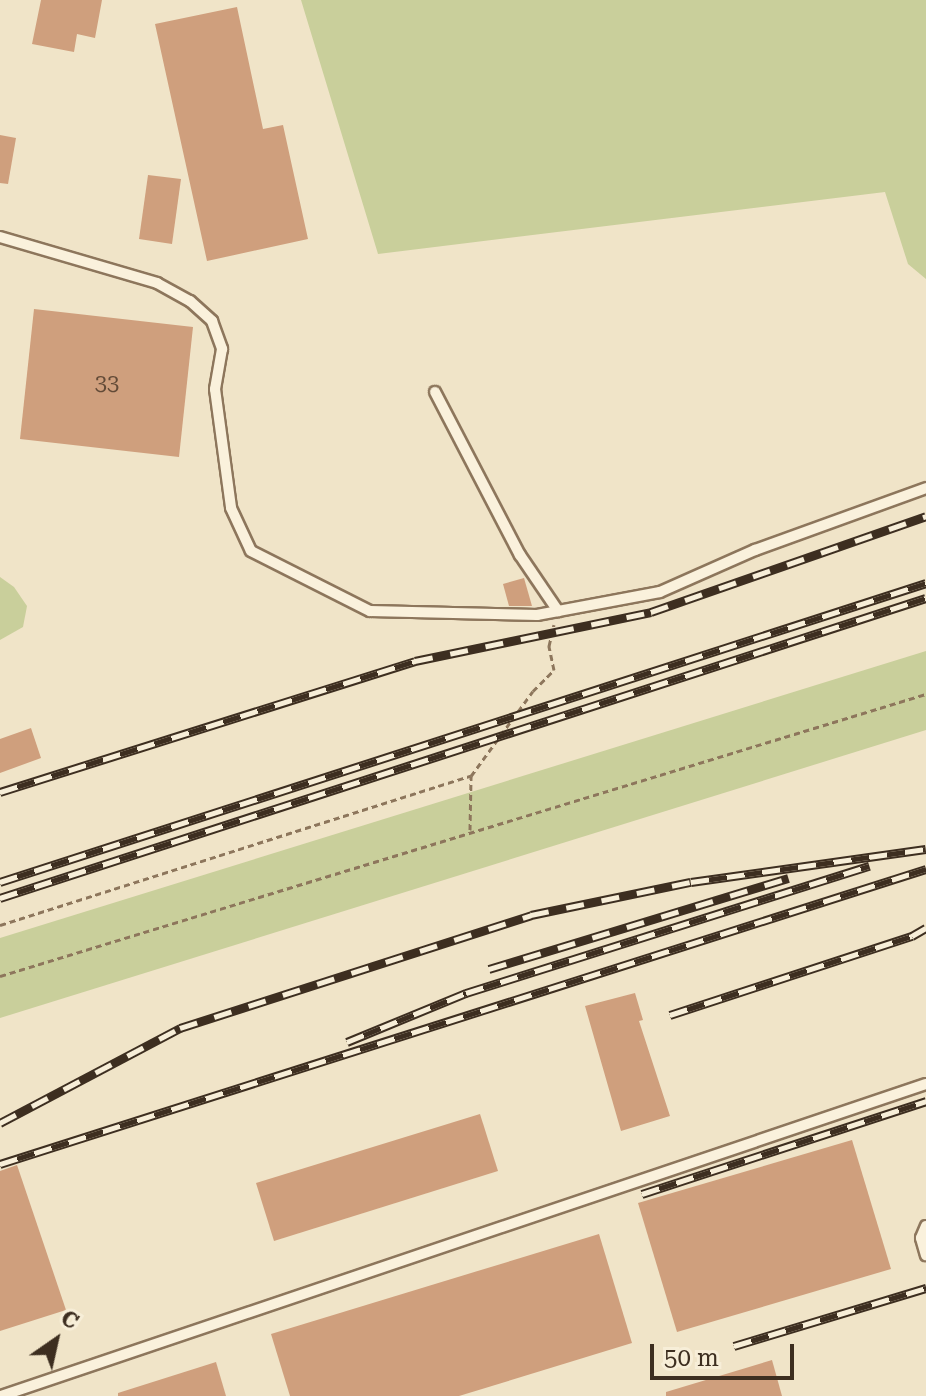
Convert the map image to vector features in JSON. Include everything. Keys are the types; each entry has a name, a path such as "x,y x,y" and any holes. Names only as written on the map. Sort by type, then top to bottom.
{"lane":[{"path":"0,237 157,283 190,301 212,321 222,349 215,389 231,508 251,551 370,611 537,615 660,592 755,550 926,488"},
{"path":"435,392 520,555 558,611"},
{"path":"1,1396 926,1084"},
{"path":"926,1226 921,1238 926,1255"}],"path":[{"path":"470,830 471,776 533,691 554,670 549,646 558,611"},
{"path":"0,976 470,830 926,694"},
{"path":"0,925 471,776"}],"green space":[{"path":"301,0 926,0 926,279 908,264 885,192 378,254"},
{"path":"0,577 14,587 27,606 23,627 0,640"},
{"path":"926,651 926,730 0,1018 0,938"}],"building":[{"path":"41,0 102,0 95,38 77,34 74,52 32,44"},
{"path":"237,7 263,129 283,125 308,239 207,261 155,24"},
{"path":"0,135 16,138 8,184 0,183"},
{"path":"148,175 181,179 172,244 139,239"},
{"path":"34,309 193,327 179,457 20,439"},
{"path":"524,578 532,606 509,606 503,584"},
{"path":"31,728 41,758 0,773 0,739"},
{"path":"635,993 643,1020 639,1021 670,1116 621,1131 585,1006"},
{"path":"480,1114 498,1171 274,1241 256,1183"},
{"path":"852,1140 891,1269 677,1332 638,1203"},
{"path":"17,1165 66,1310 0,1331 0,1171"},
{"path":"599,1234 632,1343 459,1396 290,1396 271,1334"},
{"path":"772,1360 782,1396 666,1396 666,1392"},
{"path":"216,1362 226,1396 118,1396 118,1393"}],"railway":[{"path":"0,792 415,661 651,612 926,516"},
{"path":"0,882 926,583"},
{"path":"0,898 926,598"},
{"path":"0,1123 180,1028 531,915 691,882 926,849"},
{"path":"347,1042 466,993 870,866"},
{"path":"0,1164 926,869"},
{"path":"489,969 788,878"},
{"path":"670,1015 912,936 926,928"},
{"path":"642,1194 926,1101"},
{"path":"734,1346 926,1288"}]}
